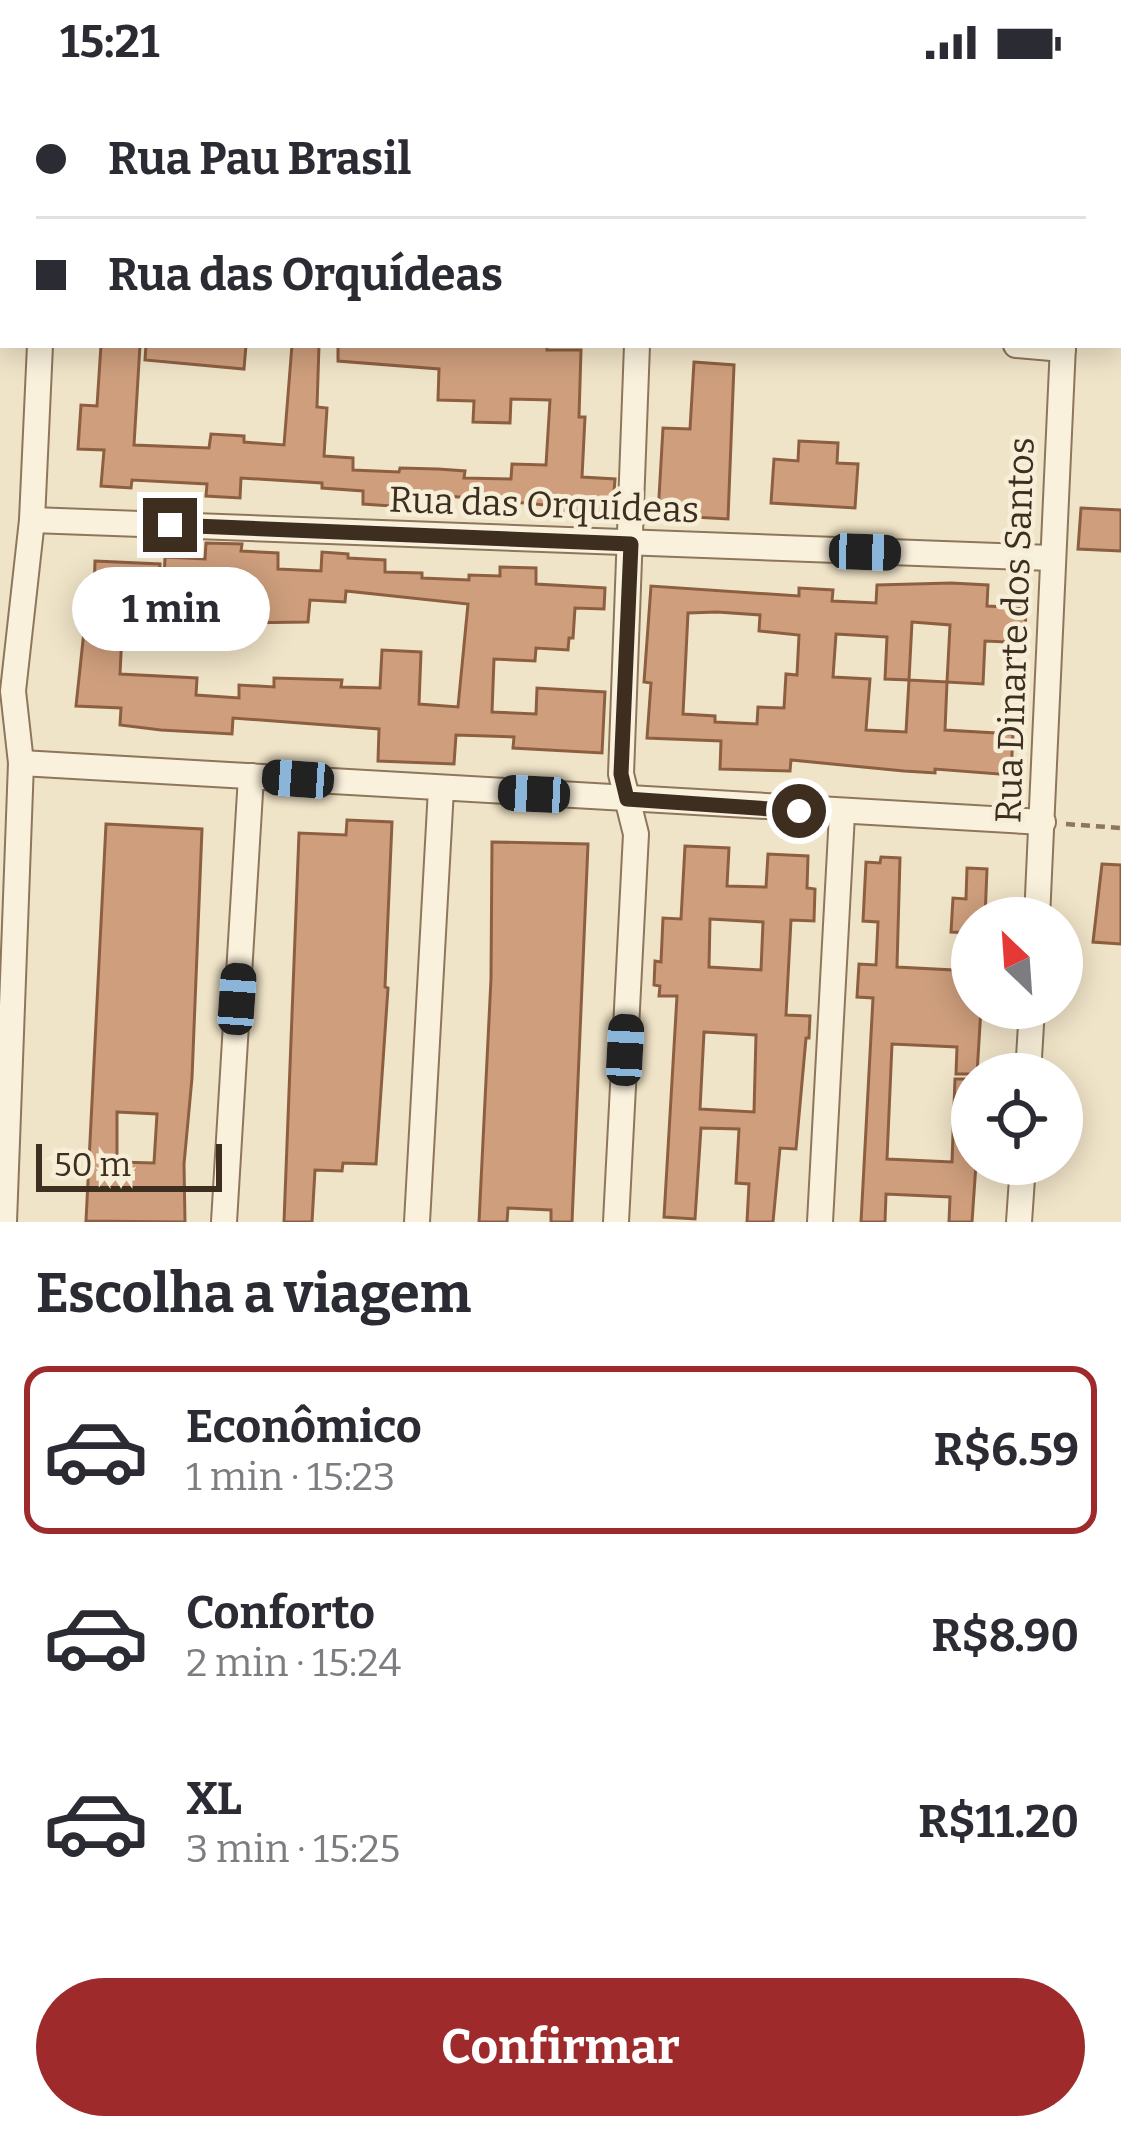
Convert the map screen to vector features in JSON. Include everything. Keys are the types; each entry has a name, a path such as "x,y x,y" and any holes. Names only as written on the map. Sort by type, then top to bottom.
{"street":[{"path":"4,1222 21,763 13,691 32,520 40,348"},
{"path":"616,1222 635,834 621,774 637,348"},
{"name":"Rua Dinarte dos Santos","path":"1038,897 1063,348"},
{"name":"Rua das Orquídeas","path":"32,520 1052,558"},
{"path":"21,763 1042,822"},
{"path":"224,1222 251,776"},
{"path":"417,1222 440,789"},
{"path":"820,1222 842,814"},
{"path":"1019,1222 1022,1185"}],"path":[{"path":"1042,822 1121,828"}],"building":[{"path":"101,348 140,348 134,445 209,448 211,434 284,445 292,348 319,348 317,407 327,408 324,456 353,458 353,470 438,469 465,471 464,478 511,479 512,464 546,465 550,400 511,399 510,423 473,422 474,401 438,400 439,369 338,361 338,348 581,350 582,477 615,479 612,516 544,513 545,505 392,491 391,506 363,504 363,491 322,488 322,483 241,478 240,498 206,496 207,484 132,480 131,488 101,486 104,450 78,449 81,405 97,406"},
{"path":"146,348 246,348 244,369 145,360"},
{"path":"694,362 734,365 728,519 658,515 663,428 690,429"},
{"path":"799,441 838,443 837,463 858,464 855,508 771,503 774,459 798,461"},
{"path":"1081,508 1121,510 1121,551 1078,549"},
{"path":"206,543 242,544 241,551 278,553 278,569 321,571 322,552 385,560 385,572 422,573 422,578 469,580 469,575 500,576 500,567 536,568 536,584 605,588 604,609 575,608 568,650 536,648 535,661 494,659 492,712 536,714 537,688 605,692 602,753 513,748 514,737 456,735 454,764 378,761 379,729 233,718 232,734 161,730 120,725 121,708 76,706 84,631 122,633 120,674 197,678 196,695 239,698 239,685 274,687 274,678 342,680 341,687 380,688 382,650 421,652 419,704 458,707 468,604 346,591 345,602 310,600 308,622 242,623 243,595 207,594 208,582 164,581 165,557 205,559"},
{"path":"95,561 160,564 159,599 94,594"},
{"path":"877,585 988,585 987,606 1026,608 1025,633 1008,631 1007,642 985,641 983,684 947,682 945,730 1013,734 1011,775 791,760 790,771 720,769 721,741 647,738 651,683 644,682 651,586 799,596 799,588 833,590 832,601 876,603","holes":["688,613 760,615 759,631 799,635 797,675 786,674 784,708 758,707 757,724 715,722 715,716 683,714","912,622 950,625 947,682 909,680","836,634 887,637 885,679 909,680 906,732 866,730 870,679 833,677"]},
{"path":"347,820 392,822 388,988 376,1164 343,1163 342,1171 315,1170 312,1222 284,1222 299,833 346,835"},
{"path":"106,824 202,829 185,1222 86,1221","holes":["117,1112 157,1114 154,1163 117,1162"]},
{"path":"492,842 588,844 572,1222 551,1222 551,1210 508,1208 507,1222 479,1222 491,979"},
{"path":"685,846 729,848 727,886 766,887 768,854 808,856 807,888 815,889 814,921 791,920 786,1015 810,1016 809,1038 796,1149 780,1148 773,1222 747,1222 749,1184 736,1183 739,1129 701,1128 695,1219 664,1217 677,996 659,996 660,986 654,985 655,961 661,962 663,918 681,919","holes":["710,919 763,922 761,970 709,967","704,1032 756,1035 754,1112 700,1109"]},
{"path":"881,857 900,858 897,967 951,970 951,1029 980,1029 978,1053 957,1053 957,1047 892,1044 887,1159 951,1162 951,1185 975,1185 972,1222 949,1222 950,1197 886,1194 885,1222 861,1222 873,998 857,997 859,964 876,965 878,922 863,921 866,862 880,863"},
{"path":"1102,864 1121,865 1121,944 1093,942"},
{"path":"967,868 987,869 986,897 966,897"}],"route":[{"path":"170,525 631,544 621,774 627,799 799,811"}]}
